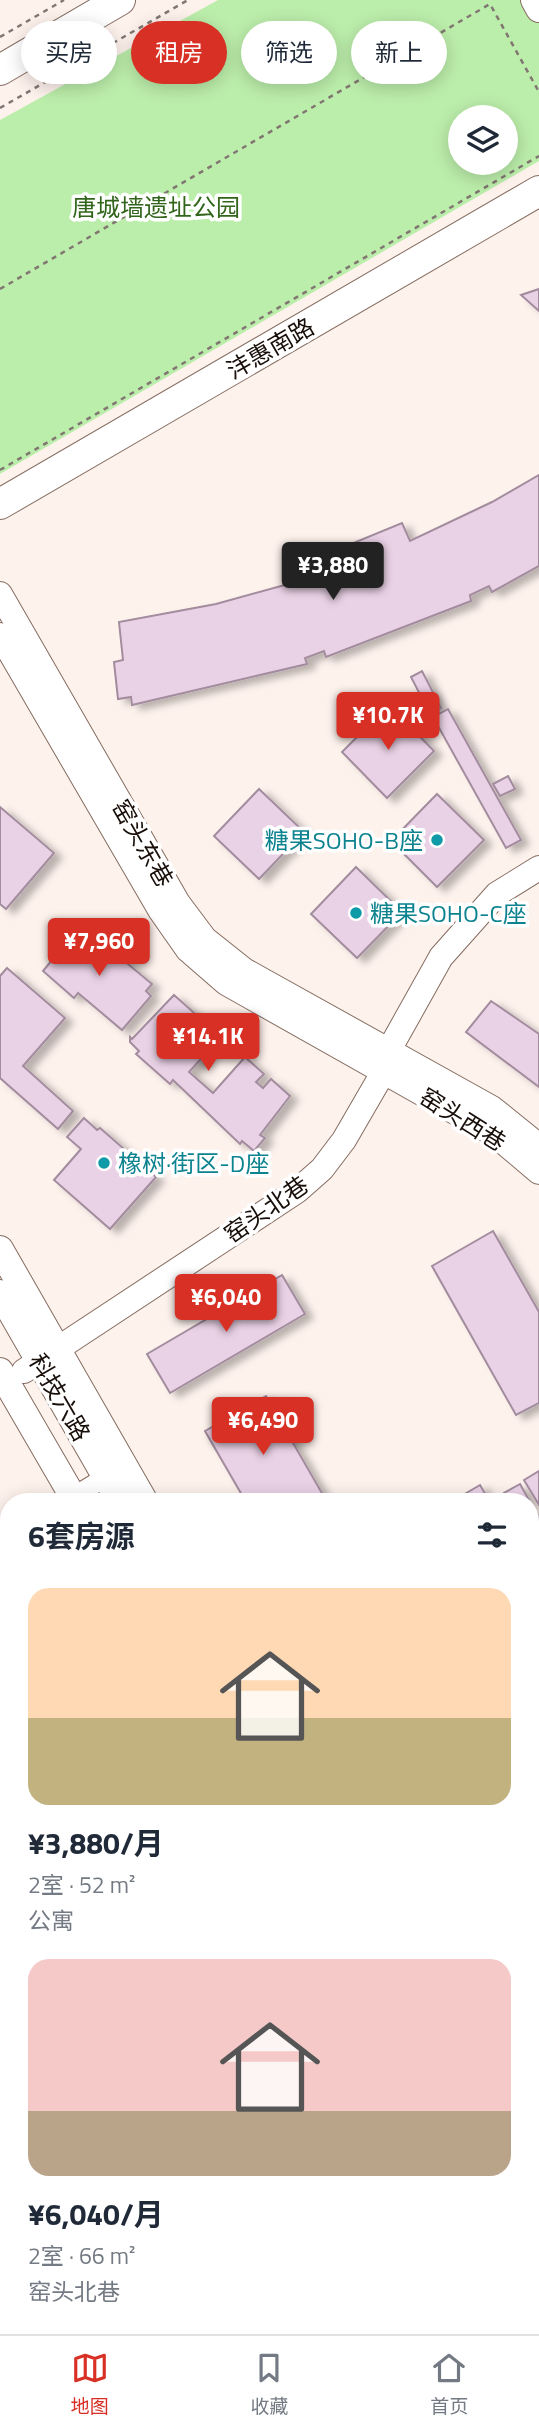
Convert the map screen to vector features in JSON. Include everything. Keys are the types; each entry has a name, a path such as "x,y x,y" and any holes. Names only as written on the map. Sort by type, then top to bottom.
{"main road":[{"path":"0,70 120,0"},
{"path":"534,0 539,9"},
{"name":"沣惠南路","path":"0,504 539,191"},
{"path":"0,1249 30,1363 85,1493"},
{"name":"科技六路","path":"0,1293 85,1493"},
{"name":"科技六路","path":"0,1329 30,1363"},
{"path":"30,1363 138,1493"}],"street":[{"name":"窑头东巷","path":"0,594 178,903 205,939 244,970 387,1060"},
{"name":"窑头东巷","path":"0,635 160,910 188,950 226,983 387,1060"},
{"name":"窑头北巷","path":"30,1363 297,1191 322,1169 344,1140 441,957 471,920 497,894 539,868"},
{"name":"窑头西巷","path":"387,1060 492,1108 539,1146"},
{"name":"窑头西巷","path":"387,1060 494,1134 539,1172"}],"path":[{"path":"0,37 64,0"},
{"path":"0,108 188,0"},
{"path":"0,289 490,4 539,92"},
{"path":"0,470 539,156"}],"green space":[{"name":"唐城墙遗址公园","path":"218,0 539,0 539,161 518,173 518,105 448,105 448,175 515,175 0,474 0,120 65,84 117,84 117,56 131,48 131,84 227,84 227,21 180,21"}],"building":[{"path":"539,289 539,311 521,295"},
{"path":"539,475 539,566 492,592 489,586 470,595 471,601 326,657 324,651 305,658 307,664 132,705 131,697 118,699 114,662 123,660 119,622 216,604 310,578 335,569 329,553 402,523 410,541 492,502"},
{"path":"422,671 441,708 430,714 411,677"},
{"path":"389,705 434,751 387,798 342,752"},
{"path":"448,709 521,840 506,848 433,717"},
{"path":"508,776 515,789 500,796 493,784"},
{"path":"259,789 304,832 259,879 214,836"},
{"name":"糖果SOHO-B座","path":"437,794 484,840 437,887 391,841"},
{"path":"0,807 54,853 6,909 0,904"},
{"name":"糖果SOHO-C座","path":"356,867 402,912 357,958 311,914"},
{"path":"81,925 152,984 146,991 151,996 122,1030 78,993 74,998 43,971"},
{"path":"7,968 65,1018 23,1066 73,1111 58,1129 0,1078 0,976"},
{"path":"174,995 221,1037 189,1072 213,1093 245,1057 264,1074 256,1082 263,1088 271,1079 290,1096 260,1135 265,1138 254,1151 242,1141 240,1144 173,1080 170,1084 136,1054 139,1051 130,1042 130,1037 132,1039"},
{"path":"491,1001 539,1034 539,1087 466,1032"},
{"name":"橡树·街区-D座","path":"84,1118 97,1130 100,1128 156,1177 110,1229 54,1180 81,1149 67,1137"},
{"path":"493,1231 539,1312 539,1403 516,1415 432,1266"},
{"path":"282,1275 305,1314 170,1393 147,1354"},
{"path":"266,1396 322,1493 241,1493 205,1431"},
{"path":"539,1471 539,1493 532,1493 524,1480"},
{"path":"520,1484 525,1493 504,1493"},
{"path":"480,1485 485,1493 466,1493"}],"place":[{"name":"糖果SOHO-B座","path":"437,840"},
{"name":"糖果SOHO-C座","path":"356,913"},
{"name":"橡树·街区-D座","path":"104,1163"}]}
